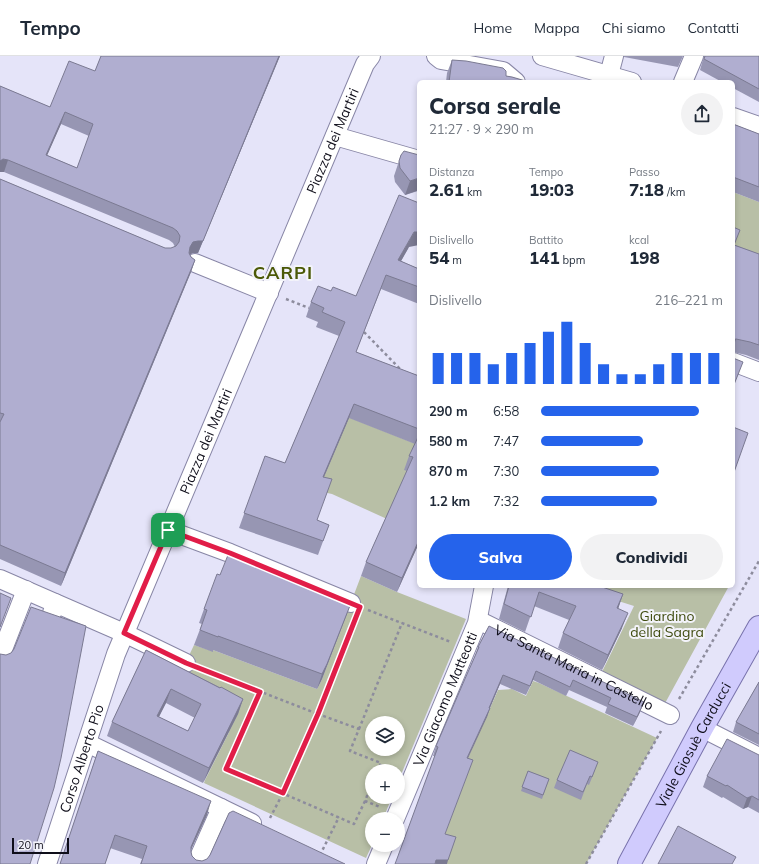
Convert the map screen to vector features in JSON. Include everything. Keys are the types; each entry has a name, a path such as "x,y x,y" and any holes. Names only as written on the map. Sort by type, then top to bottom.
{"main road":[{"name":"Viale Giosuè Carducci","path":"629,864 702,728 759,627"}],"street":[{"name":"Piazza dei Martiri","path":"116,654 335,136 366,64 372,56"},
{"path":"436,56 441,60 503,72 513,80"},
{"path":"542,56 625,80"},
{"path":"609,75 614,56"},
{"path":"684,80 694,56"},
{"path":"735,118 759,126"},
{"path":"335,136 417,159"},
{"path":"194,263 269,293"},
{"path":"735,363 759,372"},
{"path":"168,530 230,553 355,605"},
{"path":"0,579 26,590 53,608 124,633 186,663"},
{"name":"Via Giacomo Matteotti","path":"398,812 477,622 484,588"},
{"path":"0,656 26,590"},
{"name":"Via Santa Maria in Castello","path":"477,622 670,715"},
{"name":"Corso Alberto Pio","path":"47,864 116,654"},
{"path":"702,728 759,757"},
{"path":"87,743 265,829"},
{"path":"196,864 221,808"},
{"path":"376,864 381,852"}],"path":[{"path":"269,293 309,308"},
{"path":"364,332 408,377"},
{"path":"265,829 283,793 318,714 355,605 467,648"},
{"path":"381,764 350,751 402,623"},
{"path":"186,663 359,729"},
{"path":"260,692 226,769 354,824 365,801"},
{"path":"371,804 386,812"},
{"path":"320,855 339,817"}],"green space":[{"path":"735,193 759,202 759,269 735,251"},
{"path":"348,417 416,444 408,472 387,519 332,494 318,491"},
{"path":"361,576 466,619 405,765 405,764 365,764 365,804 389,804 386,812 365,812 365,852 369,852 366,858 204,783 229,732 176,683 194,645 212,651 213,650 317,689"},
{"name":"Giardino della Sagra","path":"577,588 728,588 663,707 600,676 634,606"},
{"path":"533,681 657,738 586,864 422,864 445,834 469,770 464,767 498,690 512,689 526,696"}],"building":[{"path":"101,56 279,56 203,241 193,242 190,247 189,253 195,260 65,573 0,545 0,422 4,414 0,413 0,179 165,248 176,246 179,242 180,236 173,228 8,160 3,159 0,161 0,86 50,107 69,61 95,71","holes":["65,112 93,124 77,168 46,155"]},
{"path":"705,56 759,56 759,89 704,59"},
{"path":"452,60 503,68 506,71 506,76 522,80 449,80"},
{"path":"735,125 759,134 759,187 735,178"},
{"path":"404,151 417,154 417,179 410,181 400,168 399,161"},
{"path":"399,195 417,202 417,232 414,232 398,260 417,268 417,286 386,275 356,352 417,375 417,428 354,404 323,477 332,479 317,520 329,525 323,541 244,513 265,456 285,463 345,322 322,312 324,308 311,302 318,286 331,291 333,287 356,296"},
{"path":"735,228 740,230 735,242"},
{"path":"735,245 759,254 759,345 736,339"},
{"path":"735,359 743,362 735,382"},
{"path":"735,428 748,433 735,469"},
{"path":"417,439 417,544 402,578 366,562 413,457 409,456"},
{"path":"228,555 351,603 322,674 200,630 207,610 204,609 217,574 220,575"},
{"path":"508,588 605,588 623,594 617,608 628,613 608,655 563,633 576,606 539,592 531,617 504,604"},
{"path":"0,593 11,598 0,627"},
{"path":"31,607 86,626 54,788 30,864 0,864 0,654 6,655 11,653 14,649"},
{"path":"489,626 644,702 637,717 608,704 611,698 573,680 570,687 536,671 530,686 503,675 490,708 467,758 473,760 445,834 456,837 448,860 436,860 435,864 395,864 399,852 405,852 405,837 438,747 436,746 478,647"},
{"path":"146,650 243,699 209,768 112,722","holes":["171,689 201,704 188,731 157,716"]},
{"path":"759,682 759,734 736,722"},
{"path":"727,739 759,755 759,800 752,796 747,798 727,785 726,786 707,776"},
{"path":"570,750 598,762 592,777 590,776 583,792 557,780"},
{"path":"98,751 211,801 191,847 192,856 196,860 202,861 207,859 229,813 233,811 345,864 141,864 147,846 115,835 105,864 60,864"},
{"path":"528,771 549,779 543,795 522,787"},
{"path":"678,826 736,857 732,864 658,864"}],"district":[{"name":"CARPI","path":"283,273"}],"route":[{"path":"168,530 230,553 360,607 318,714 283,793 226,769 260,692 186,663 124,633 168,530"}]}
